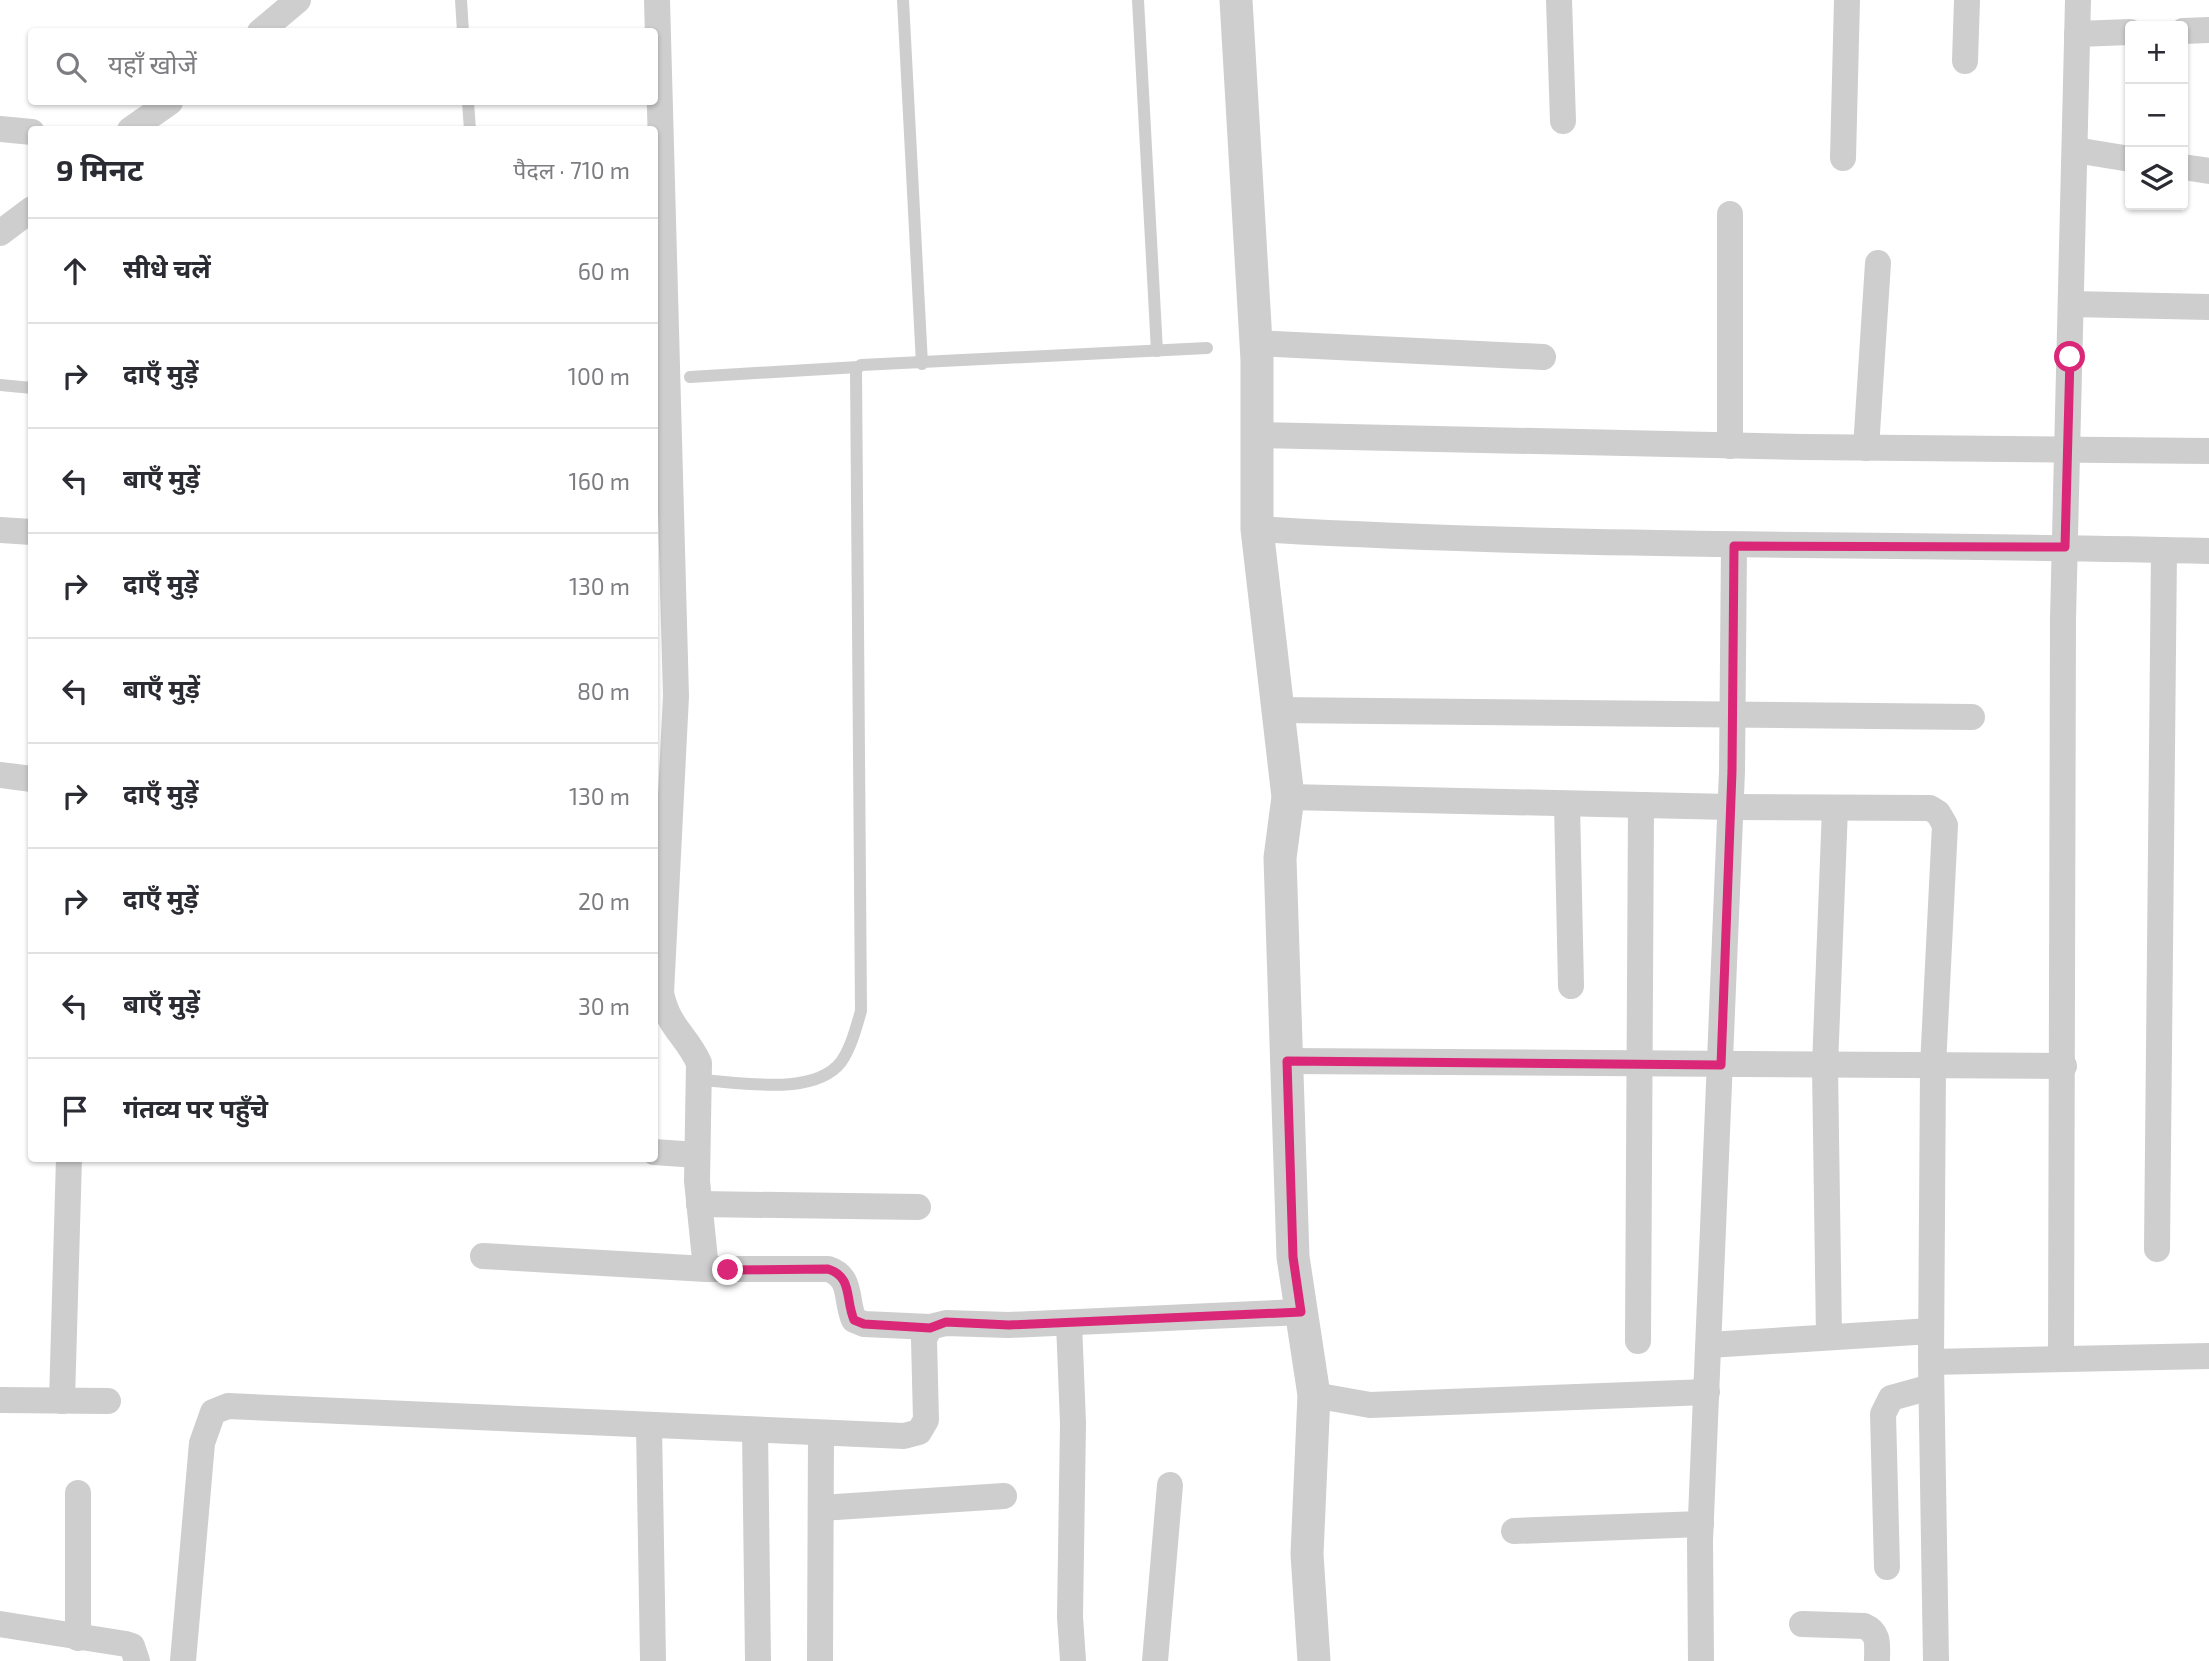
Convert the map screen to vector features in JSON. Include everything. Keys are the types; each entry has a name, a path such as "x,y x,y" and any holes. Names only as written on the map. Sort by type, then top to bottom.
{"street":[{"path":"265,28 298,0"},
{"path":"657,0 658,28"},
{"path":"1236,0 1256,343 1257,529 1276,710 1289,797 1280,858 1293,1257 1314,1395 1307,1554 1314,1661"},
{"path":"1559,0 1563,121"},
{"path":"1843,158 1847,0"},
{"path":"1965,61 1966,0"},
{"path":"2061,1357 2065,547 2078,0"},
{"path":"2188,31 2209,30"},
{"path":"2077,34 2125,32"},
{"path":"658,37 676,696 660,919 661,993 667,1017 695,1055 701,1080 697,1155 706,1269"},
{"path":"137,126 166,105"},
{"path":"0,129 28,132"},
{"path":"2075,150 2125,158"},
{"path":"2188,168 2209,171"},
{"path":"0,233 28,212"},
{"path":"1730,214 1730,446"},
{"path":"1866,448 1878,263"},
{"path":"2071,304 2209,307"},
{"path":"1256,343 1543,357"},
{"path":"1257,435 1730,446 2209,452"},
{"path":"1257,529 1408,538 1734,546 2065,547 2209,551"},
{"path":"0,530 28,532"},
{"path":"1701,1661 1701,1524 1730,807 1734,546"},
{"path":"2157,1249 2164,550"},
{"path":"1276,710 1972,717"},
{"path":"0,775 28,778"},
{"path":"1289,797 1642,806 1930,808 1938,813 1945,825 1933,1066 1931,1375 1936,1661"},
{"path":"1567,804 1570,986"},
{"path":"1637,1341 1642,806"},
{"path":"1829,1337 1825,1066 1835,807"},
{"path":"1287,1061 2064,1066"},
{"path":"658,1152 697,1155"},
{"path":"62,1401 69,1162"},
{"path":"699,1204 918,1207"},
{"path":"483,1256 706,1269 828,1269 838,1272 846,1281 849,1309 854,1320 864,1324 930,1328 946,1322 1009,1325 1301,1312"},
{"path":"1069,1323 1073,1423 1070,1617 1073,1661"},
{"path":"183,1661 202,1443 213,1412 228,1406 904,1436 919,1432 926,1420 924,1339 930,1328"},
{"path":"1709,1345 1931,1331"},
{"path":"1887,1567 1883,1414 1891,1398 1931,1375 2061,1357 2209,1356"},
{"path":"1314,1395 1370,1405 1707,1392"},
{"path":"0,1401 108,1401"},
{"path":"649,1426 653,1661"},
{"path":"755,1431 758,1661"},
{"path":"820,1661 821,1434"},
{"path":"1155,1661 1170,1485"},
{"path":"78,1493 78,1638"},
{"path":"821,1508 1004,1496"},
{"path":"1514,1531 1701,1524"},
{"path":"0,1624 127,1644 132,1646 137,1661"},
{"path":"1802,1624 1864,1626 1873,1630 1877,1637 1877,1661"}],"lane":[{"path":"461,0 463,28"},
{"path":"903,0 922,364"},
{"path":"1138,0 1157,351"},
{"path":"468,105 470,126"},
{"path":"690,377 1207,348"},
{"path":"701,1080 800,1084 818,1080 840,1062 861,1011 855,372 858,367"},
{"path":"0,385 28,388"}],"route":[{"path":"728,1270 828,1269 838,1272 846,1281 849,1309 854,1320 864,1324 930,1328 946,1322 1009,1325 1301,1312 1293,1257 1287,1061 1721,1065 1732,771 1734,546 2065,547 2070,357"}]}
